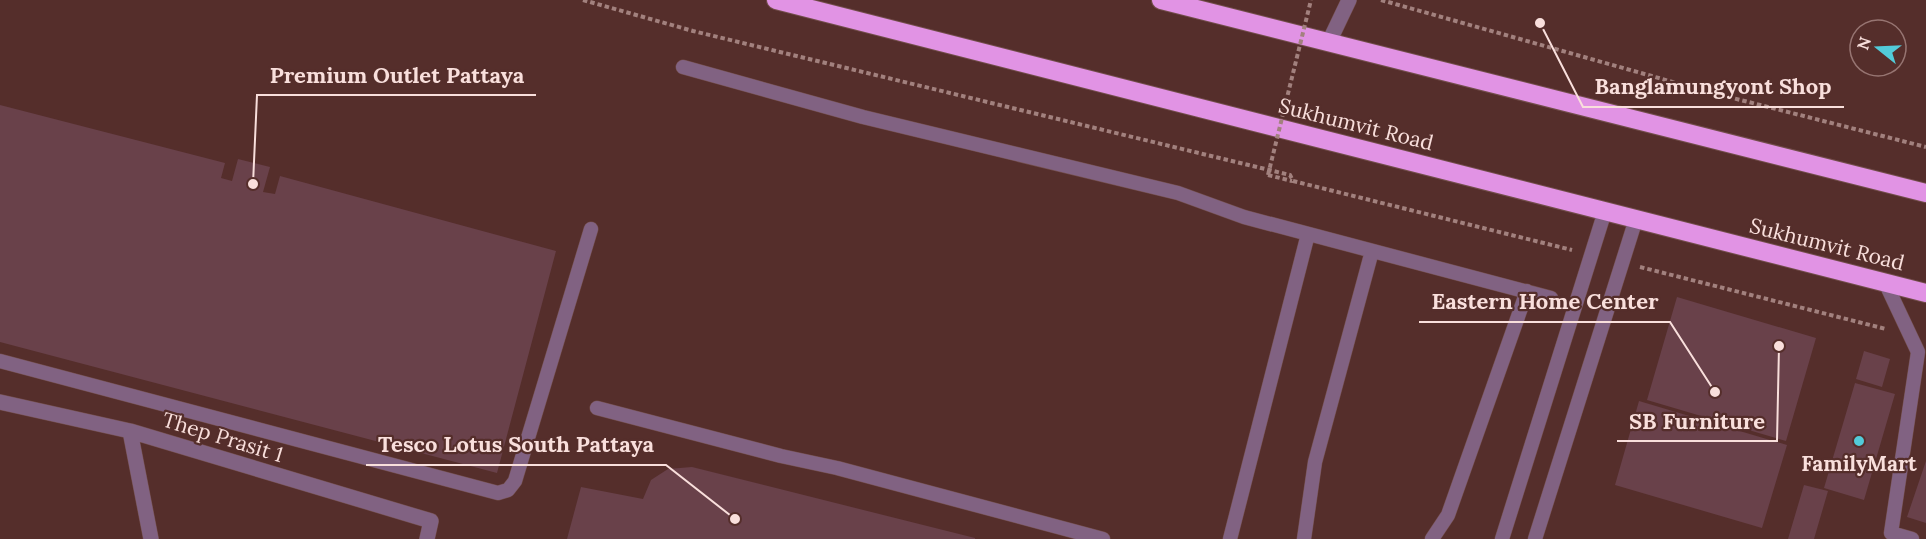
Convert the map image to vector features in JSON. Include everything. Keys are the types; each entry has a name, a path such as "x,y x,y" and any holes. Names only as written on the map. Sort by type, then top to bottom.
{"highway":[{"name":"Sukhumvit Road","path":"776,0 1926,293"},
{"path":"1161,0 1926,193"}],"street":[{"path":"1329,42 1349,0"},
{"name":"Thep Prasit 1","path":"0,402 130,431 431,521 427,539"},
{"path":"130,431 151,539"}],"lane":[{"path":"683,67 863,117 1179,194 1244,218 1551,298"},
{"path":"1502,539 1605,211"},
{"path":"1535,539 1636,219"},
{"path":"0,361 498,493 508,490 515,481 591,229"},
{"path":"1230,539 1308,234"},
{"path":"1304,539 1315,462 1372,251"},
{"path":"1885,282 1918,352 1890,536 1912,539"},
{"path":"1432,539 1448,515 1527,291"},
{"path":"597,408 781,456 837,468 1103,539"}],"path":[{"path":"583,0 693,31 1290,175 1293,181"},
{"path":"1311,0 1268,175 1592,255"},
{"path":"1381,0 1705,91 1926,147"},
{"path":"1623,262 1909,335"}],"building":[{"path":"0,105 225,163 221,178 232,181 238,159 270,167 263,192 275,194 280,176 556,251 497,473 0,342"},
{"path":"1677,297 1816,338 1786,441 1647,400"},
{"path":"1864,351 1890,359 1882,387 1856,379"},
{"name":"FamilyMart","path":"1855,383 1895,394 1864,500 1824,488"},
{"path":"1639,401 1787,445 1762,528 1615,485"},
{"path":"1926,461 1926,523 1907,517"},
{"path":"692,467 975,539 567,539 581,487 643,499 651,480 668,469"},
{"path":"1804,485 1828,491 1814,539 1788,539"}],"place":[{"name":"Banglamungyont Shop","path":"1540,23"},
{"name":"Premium Outlet Pattaya","path":"253,184"},
{"name":"SB Furniture","path":"1779,346"},
{"name":"Eastern Home Center","path":"1715,392"},
{"name":"FamilyMart","path":"1859,441"},
{"name":"Tesco Lotus South Pattaya","path":"735,519"}]}
